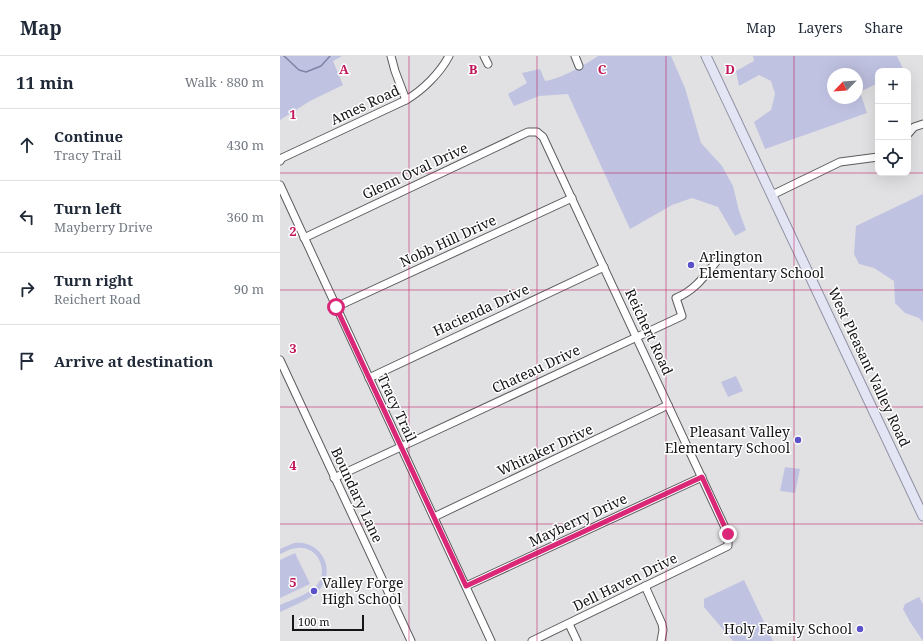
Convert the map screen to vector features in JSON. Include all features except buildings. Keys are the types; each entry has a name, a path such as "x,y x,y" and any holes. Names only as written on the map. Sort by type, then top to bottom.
{"main road":[{"name":"West Pleasant Valley Road","path":"706,56 923,516"}],"street":[{"path":"391,56 406,100"},
{"name":"Ames Road","path":"280,160 418,93 444,65 449,56"},
{"path":"484,56 488,64"},
{"path":"575,56 579,66"},
{"path":"911,130 914,127 923,124"},
{"name":"Glenn Oval Drive","path":"304,238 528,132 537,132"},
{"name":"Reichert Road","path":"537,132 543,136 702,477 728,534 728,546"},
{"path":"772,195 840,162 875,157"},
{"name":"Tracy Trail","path":"280,185 491,641"},
{"name":"Nobb Hill Drive","path":"336,307 572,198"},
{"name":"Chateau Drive","path":"334,478 682,316 676,298 692,290 716,262"},
{"name":"Hacienda Drive","path":"369,378 604,267"},
{"name":"Boundary Lane","path":"280,360 411,641"},
{"name":"Whitaker Drive","path":"434,517 668,405"},
{"name":"Mayberry Drive","path":"466,586 702,477"},
{"name":"Dell Haven Drive","path":"532,641 728,546"},
{"path":"645,586 662,624 663,630 661,641"},
{"path":"569,624 577,641"}],"shaded area":[{"path":"280,56 342,56 333,61 343,85 310,101 280,120"},
{"path":"598,56 671,56 685,88 701,143 722,166 733,186 739,211 746,230 735,236 718,207 692,198 672,205 630,229 568,94 539,96 514,106 508,94 527,83 522,73 540,69 545,81 551,80 572,71"},
{"path":"753,56 897,56 903,68 875,68 875,84 863,90 863,68 827,68 827,104 863,104 863,101 867,113 765,149 754,122 771,110 775,94 771,81 759,75 739,86 736,71 754,61"},
{"path":"923,194 923,322 919,318 905,313 895,303 894,281 874,268 859,264 854,254 856,226"},
{"path":"736,376 743,391 728,397 721,382"},
{"path":"785,467 800,469 795,493 780,491"},
{"path":"294,543 303,543 318,551 323,557 327,573 325,581 316,593 280,612 280,605 308,592 316,586 322,574 320,561 311,551 304,548 295,548 280,554 280,549"},
{"path":"295,553 310,584 280,598 280,560"},
{"path":"744,580 773,641 733,641 704,607 704,599"},
{"path":"919,597 923,604 923,641 903,609 905,604"}],"waterway":[{"path":"284,56 299,70 306,72 321,66 330,56"}],"place":[{"name":"Arlington Elementary School","path":"691,265"},
{"name":"Pleasant Valley Elementary School","path":"798,440"},
{"name":"Valley Forge High School","path":"314,591"},
{"name":"Holy Family School","path":"860,629"}],"route":[{"path":"336,307 466,586 702,477 728,534"}]}
